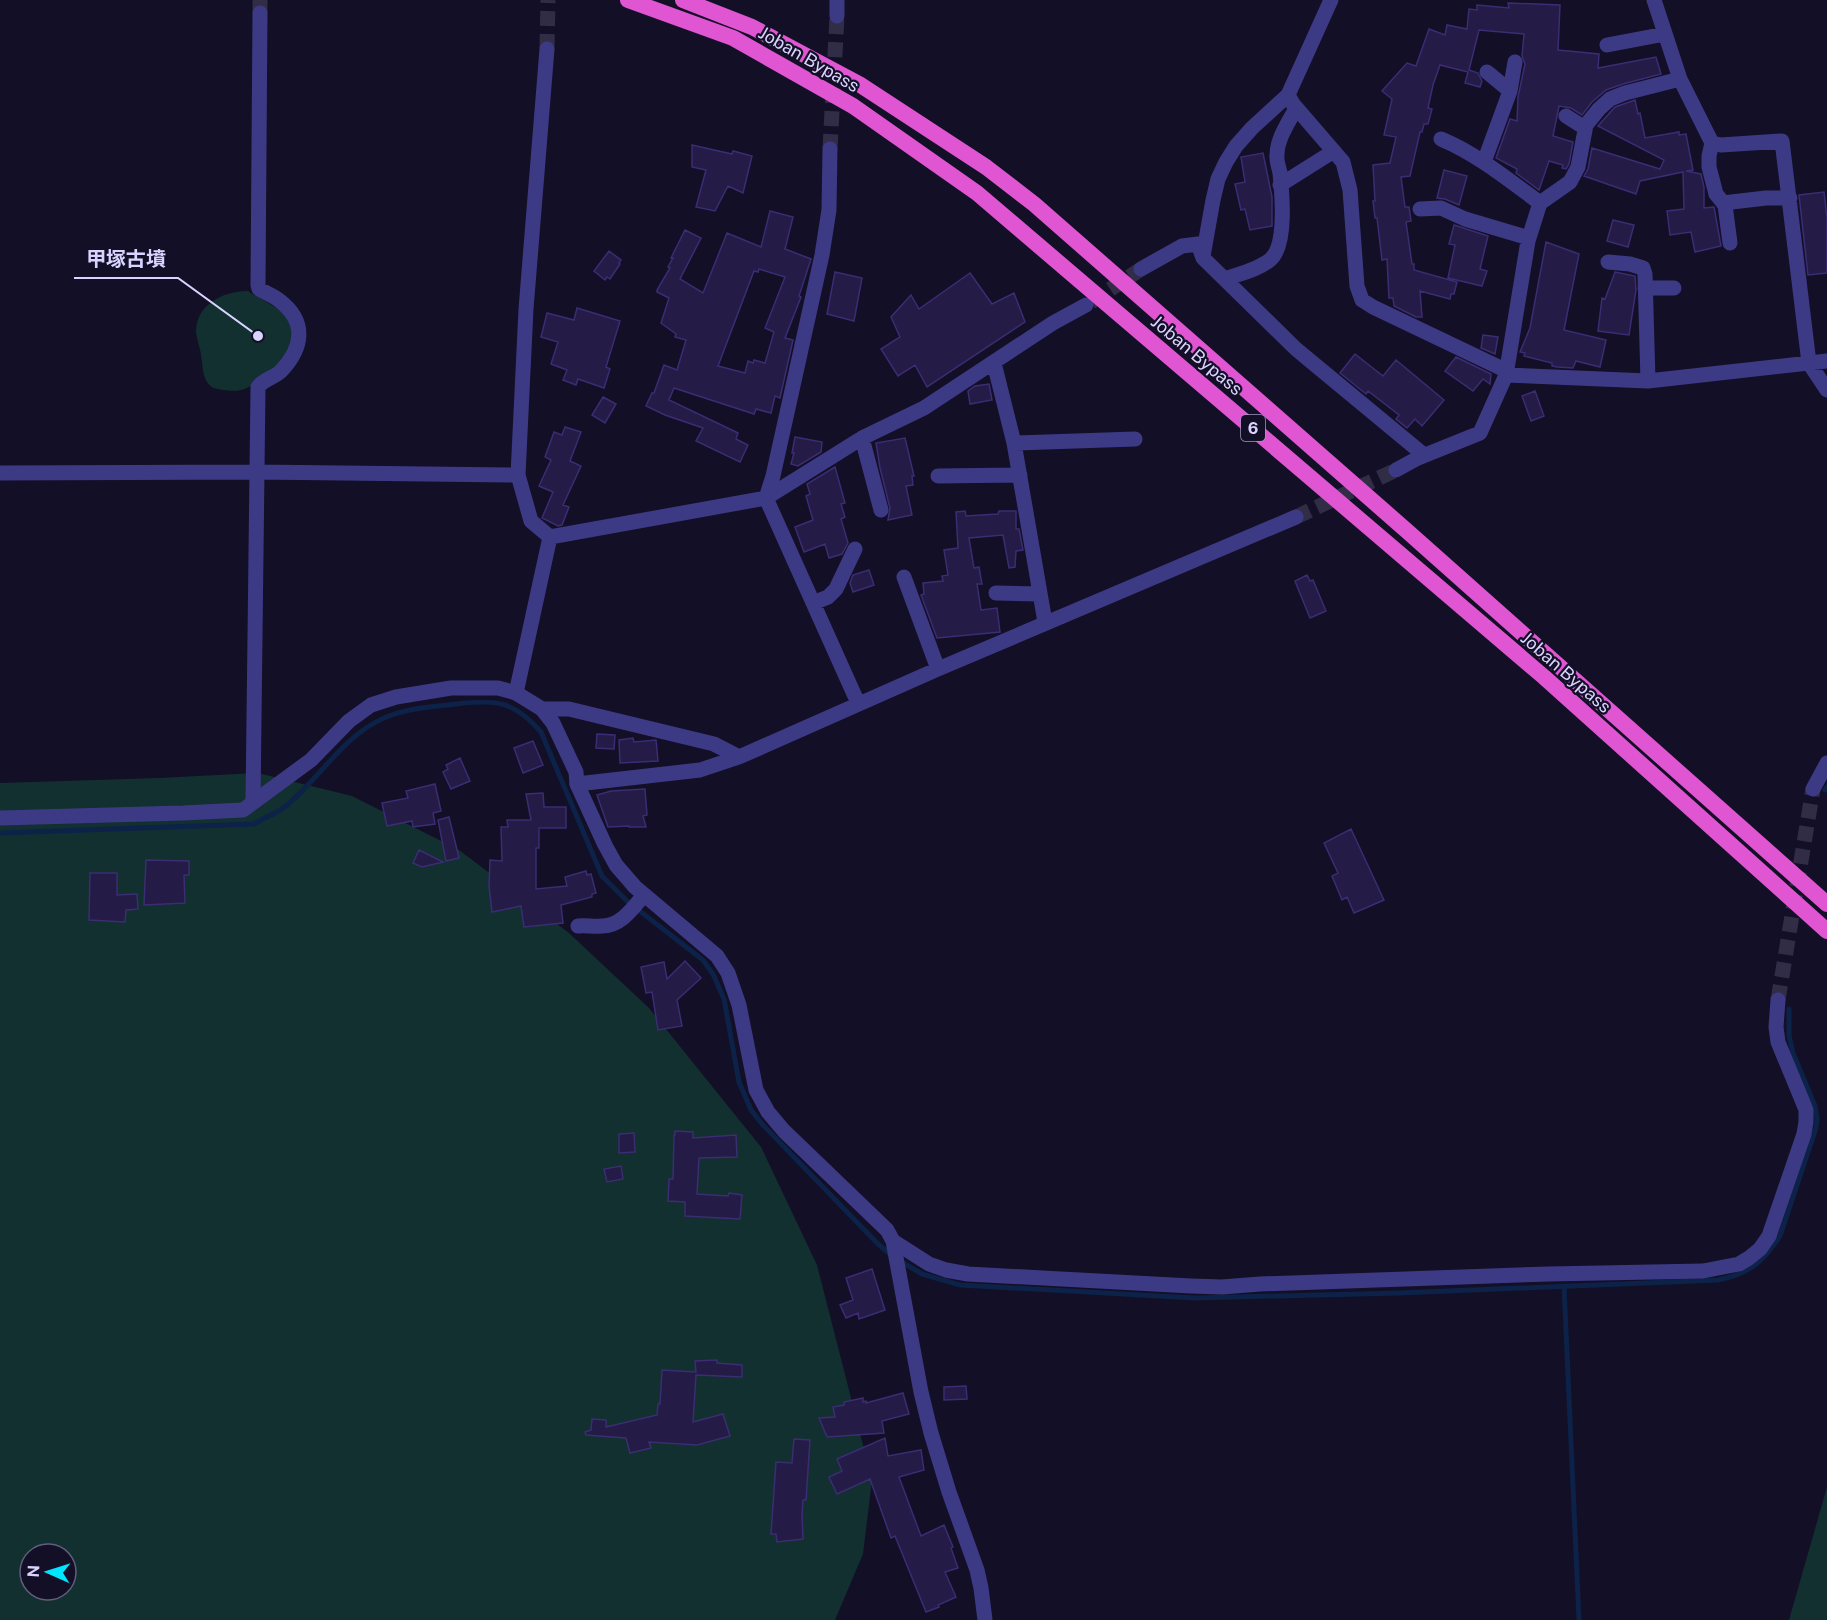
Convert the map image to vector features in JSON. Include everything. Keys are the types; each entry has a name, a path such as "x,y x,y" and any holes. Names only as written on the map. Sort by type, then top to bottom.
{"highway":[{"name":"Joban Bypass","path":"628,0 733,38 852,106 977,193 1544,677 1827,931"},
{"name":"Joban Bypass","path":"683,0 752,27 859,84 986,167 1034,204 1827,904"}],"street":[{"path":"837,0 837,16"},
{"path":"1225,279 1270,260 1280,243 1280,171 1276,157 1277,148 1292,101 1331,0"},
{"path":"1654,0 1680,79 1712,143 1709,167 1716,194 1723,202 1726,211 1730,243"},
{"path":"253,802 258,387 262,382 280,372 293,355 300,334 295,317 281,302 260,289 258,285 260,13"},
{"path":"1607,45 1665,34"},
{"path":"548,49 526,309 518,475 531,521 550,537"},
{"path":"1484,162 1510,91 1515,62"},
{"path":"1487,72 1510,91"},
{"path":"1396,470 1424,455 1480,433 1507,373 1529,238 1540,203 1570,182 1578,167 1585,128 1599,109 1610,99 1680,79"},
{"path":"1292,101 1343,162 1350,190 1357,286 1362,300 1507,373 1648,381 1827,361"},
{"path":"1203,258 1218,179 1226,162 1252,128 1292,101"},
{"path":"1566,116 1585,128"},
{"path":"1441,139 1453,143 1484,162 1540,203"},
{"path":"1712,143 1721,145 1782,141 1809,363 1827,390"},
{"path":"830,149 829,210 822,255 773,476 766,498 858,703"},
{"path":"1280,185 1334,151"},
{"path":"1723,202 1790,198"},
{"path":"1420,209 1441,208 1465,219 1529,238"},
{"path":"1141,269 1182,246 1198,244 1203,258 1296,349 1424,455"},
{"path":"1608,261 1643,268 1645,274 1648,381"},
{"path":"1645,288 1674,288"},
{"path":"550,537 766,498 862,438 924,408 1053,323 1086,305"},
{"path":"994,363 1014,443 1045,622"},
{"path":"862,438 881,510"},
{"path":"1014,443 1135,439"},
{"path":"0,473 257,472 518,475"},
{"path":"938,476 1020,475"},
{"path":"577,784 700,770 739,757 1045,622 1296,517"},
{"path":"516,693 550,537"},
{"path":"813,603 828,597 836,589 855,549"},
{"path":"904,577 938,669"},
{"path":"996,593 1040,594"},
{"path":"0,818 243,810 311,760 350,721 371,705 396,697 451,687 498,688 516,693 542,709 553,723 576,772 577,784 605,845 638,902 717,956 728,973 739,1005 756,1090 768,1112 784,1131 887,1230 894,1246 921,1392 931,1433 977,1570 985,1620"},
{"path":"542,709 569,709 714,744 739,757"},
{"path":"1813,789 1827,763"},
{"path":"578,926 608,926 615,923 638,902"},
{"path":"894,1246 930,1264 968,1274 1222,1287 1538,1274 1703,1271 1729,1267 1749,1258 1760,1249 1769,1236 1804,1134 1806,1110 1778,1042 1776,1027 1778,1000"}],"green space":[{"path":"248,291 278,309 288,318 295,332 293,342 279,363 250,387 235,391 214,388 207,382 204,374 196,332 197,322 206,307 213,301 230,293"},
{"path":"258,773 352,796 459,850 569,933 649,1008 761,1147 817,1265 872,1480 863,1554 835,1620 0,1620 0,783"},
{"path":"1827,1487 1827,1620 1789,1620"}],"building":[{"path":"1508,3 1560,5 1558,50 1599,54 1598,68 1656,57 1661,74 1606,90 1582,115 1571,108 1559,106 1553,136 1573,142 1569,164 1566,169 1562,168 1563,165 1549,161 1539,190 1516,173 1517,169 1496,158 1510,119 1517,121 1518,97 1525,64 1522,56 1524,34 1479,30 1469,70 1478,73 1482,81 1480,87 1465,83 1468,72 1440,65 1428,108 1432,109 1428,124 1424,124 1420,132 1410,176 1401,177 1405,207 1409,207 1411,221 1406,222 1414,270 1457,282 1450,299 1420,291 1422,317 1416,317 1394,306 1393,298 1389,298 1387,259 1382,260 1377,218 1375,218 1373,165 1390,163 1396,137 1384,135 1392,99 1382,91 1407,63 1416,66 1429,29 1445,35 1447,25 1467,29 1469,9 1477,10 1477,5 1509,8"},
{"path":"1635,100 1645,138 1679,132 1679,135 1686,134 1693,170 1686,171 1701,174 1704,187 1704,208 1714,207 1721,246 1695,252 1691,232 1670,235 1667,211 1684,209 1683,172 1640,181 1636,194 1584,176 1588,169 1592,148 1660,169 1664,160 1598,126 1615,107"},
{"path":"692,145 752,156 743,193 728,186 715,211 696,207 706,170 692,167"},
{"path":"1263,153 1272,197 1272,226 1250,230 1245,209 1241,210 1235,184 1245,182 1241,157"},
{"path":"1444,170 1467,176 1459,205 1437,198"},
{"path":"1824,192 1827,218 1827,273 1808,275 1799,195"},
{"path":"770,211 793,217 785,249 811,259 799,296 801,297 785,338 793,340 780,398 775,396 771,413 756,409 754,414 674,388 669,400 738,433 736,439 748,445 740,462 696,441 703,428 646,406 654,393 664,365 677,370 686,340 675,337 676,334 661,323 669,298 657,290 670,268 668,267 673,258 671,258 685,230 701,238 680,279 703,293 727,233 761,247","holes":["759,269 785,277 765,328 774,332 765,363 748,361 745,373 718,366 754,271 758,272"]},
{"path":"1613,220 1634,225 1628,247 1607,241"},
{"path":"1454,225 1488,236 1480,269 1487,271 1482,286 1448,278 1455,245 1449,244"},
{"path":"1546,242 1579,254 1564,330 1606,340 1600,367 1576,361 1573,368 1557,367 1552,366 1552,363 1524,356 1525,353 1520,352 1530,328"},
{"path":"609,251 621,260 610,279 607,277 605,280 594,271"},
{"path":"835,272 862,278 854,321 827,314"},
{"path":"1615,272 1635,276 1636,290 1629,335 1598,331 1602,298 1605,299"},
{"path":"970,273 992,304 1014,293 1025,322 927,387 915,365 898,376 881,349 900,337 891,317 911,295 919,309"},
{"path":"577,308 620,321 606,367 610,369 604,388 578,379 576,385 563,380 567,370 551,364 558,342 541,337 547,313 574,320"},
{"path":"1483,335 1498,337 1495,354 1481,348"},
{"path":"1355,354 1383,376 1396,360 1444,400 1422,426 1415,419 1407,428 1396,419 1399,415 1368,391 1366,394 1340,373"},
{"path":"1456,357 1491,374 1490,384 1483,379 1473,391 1445,371"},
{"path":"989,384 992,400 970,404 968,391 975,386"},
{"path":"1535,391 1544,416 1531,421 1522,396"},
{"path":"603,397 616,404 605,423 592,415"},
{"path":"565,427 581,432 570,461 581,466 563,505 569,507 562,525 558,526 542,518 553,492 539,486 551,460 545,457 554,432 562,435"},
{"path":"795,437 822,442 821,452 798,466 791,464"},
{"path":"905,438 914,476 912,476 913,485 906,486 912,515 888,520 890,508 876,443"},
{"path":"835,467 845,503 841,504 845,517 841,519 848,543 842,554 829,558 825,544 804,552 795,527 813,520 806,496 810,494 807,484"},
{"path":"965,511 966,516 1016,511 1016,529 1019,529 1023,550 1016,551 1015,567 1009,568 1003,535 969,538 974,568 979,567 982,584 977,584 981,610 997,608 1000,632 937,638 921,595 924,594 923,583 943,581 942,576 948,575 944,550 958,548 956,512"},
{"path":"869,570 874,585 853,592 850,583 853,575"},
{"path":"1307,575 1310,581 1313,580 1326,611 1310,618 1295,581"},
{"path":"597,734 615,735 614,749 596,748"},
{"path":"633,738 634,742 656,740 658,761 620,763 619,740"},
{"path":"533,741 543,765 523,773 514,748"},
{"path":"460,758 470,781 451,789 443,772 448,769 446,765"},
{"path":"435,784 441,811 433,813 435,824 413,827 412,821 387,826 382,803 408,798 406,791"},
{"path":"645,789 647,815 643,816 646,827 608,827 597,795 611,791"},
{"path":"543,793 544,807 566,807 566,828 539,828 539,848 536,848 536,889 567,886 565,877 586,871 587,875 591,874 596,893 592,894 592,897 561,905 563,923 524,927 521,906 492,912 489,886 490,860 502,861 501,827 508,827 507,820 531,820 526,794"},
{"path":"449,817 459,858 446,861 438,820"},
{"path":"1351,829 1384,900 1354,913 1347,897 1342,900 1332,876 1338,873 1324,843"},
{"path":"419,850 443,862 422,867 413,863"},
{"path":"146,860 189,861 189,875 184,875 185,903 144,905"},
{"path":"90,873 117,873 117,895 137,894 138,909 126,910 125,922 89,920"},
{"path":"685,961 701,978 677,1000 682,1026 658,1030 652,992 646,993 641,967 664,962 667,979"},
{"path":"675,1131 693,1132 693,1138 736,1135 737,1157 699,1158 697,1194 742,1195 740,1219 685,1216 685,1202 668,1201 669,1179 673,1179"},
{"path":"634,1133 635,1152 619,1153 619,1134"},
{"path":"621,1166 623,1179 607,1182 604,1169"},
{"path":"872,1269 885,1310 859,1319 858,1313 846,1318 840,1305 853,1300 846,1278"},
{"path":"717,1360 717,1363 742,1365 742,1377 696,1375 693,1422 723,1414 730,1436 697,1445 649,1442 651,1448 630,1453 626,1438 586,1435 585,1432 591,1430 592,1419 606,1420 606,1427 657,1415 662,1370 696,1372 695,1361"},
{"path":"966,1386 967,1399 944,1400 944,1387"},
{"path":"903,1393 909,1414 882,1421 884,1433 827,1437 819,1418 835,1417 833,1407 863,1398 863,1402 866,1401 866,1403"},
{"path":"885,1438 888,1456 921,1450 924,1470 899,1477 921,1536 944,1525 958,1568 945,1572 956,1597 926,1612 895,1536 891,1538 870,1479 837,1494 829,1477 842,1471 837,1459"},
{"path":"794,1439 810,1440 806,1500 803,1500 803,1539 777,1542 776,1534 771,1534 776,1462 792,1463"}],"waterway":[{"path":"0,833 254,824 286,806 356,735 384,718 411,710 470,702 493,702 513,708 541,732 602,876 628,902 703,960 713,974 724,999 739,1082 751,1110 762,1124 892,1256"},
{"path":"900,1261 922,1274 960,1285 1195,1298 1399,1293 1718,1280 1729,1277 1754,1266 1768,1253 1780,1236 1816,1128 1815,1106 1793,1053 1789,1036 1789,1009"},
{"path":"1564,1286 1579,1620"}],"tunnel":[{"path":"260,0 260,13"},
{"path":"547,49 548,0"},
{"path":"830,149 837,16"},
{"path":"1091,302 1141,269"},
{"path":"1296,517 1396,470"},
{"path":"1778,1000 1813,789"}],"place":[{"name":"甲塚古墳","path":"258,336"}]}
